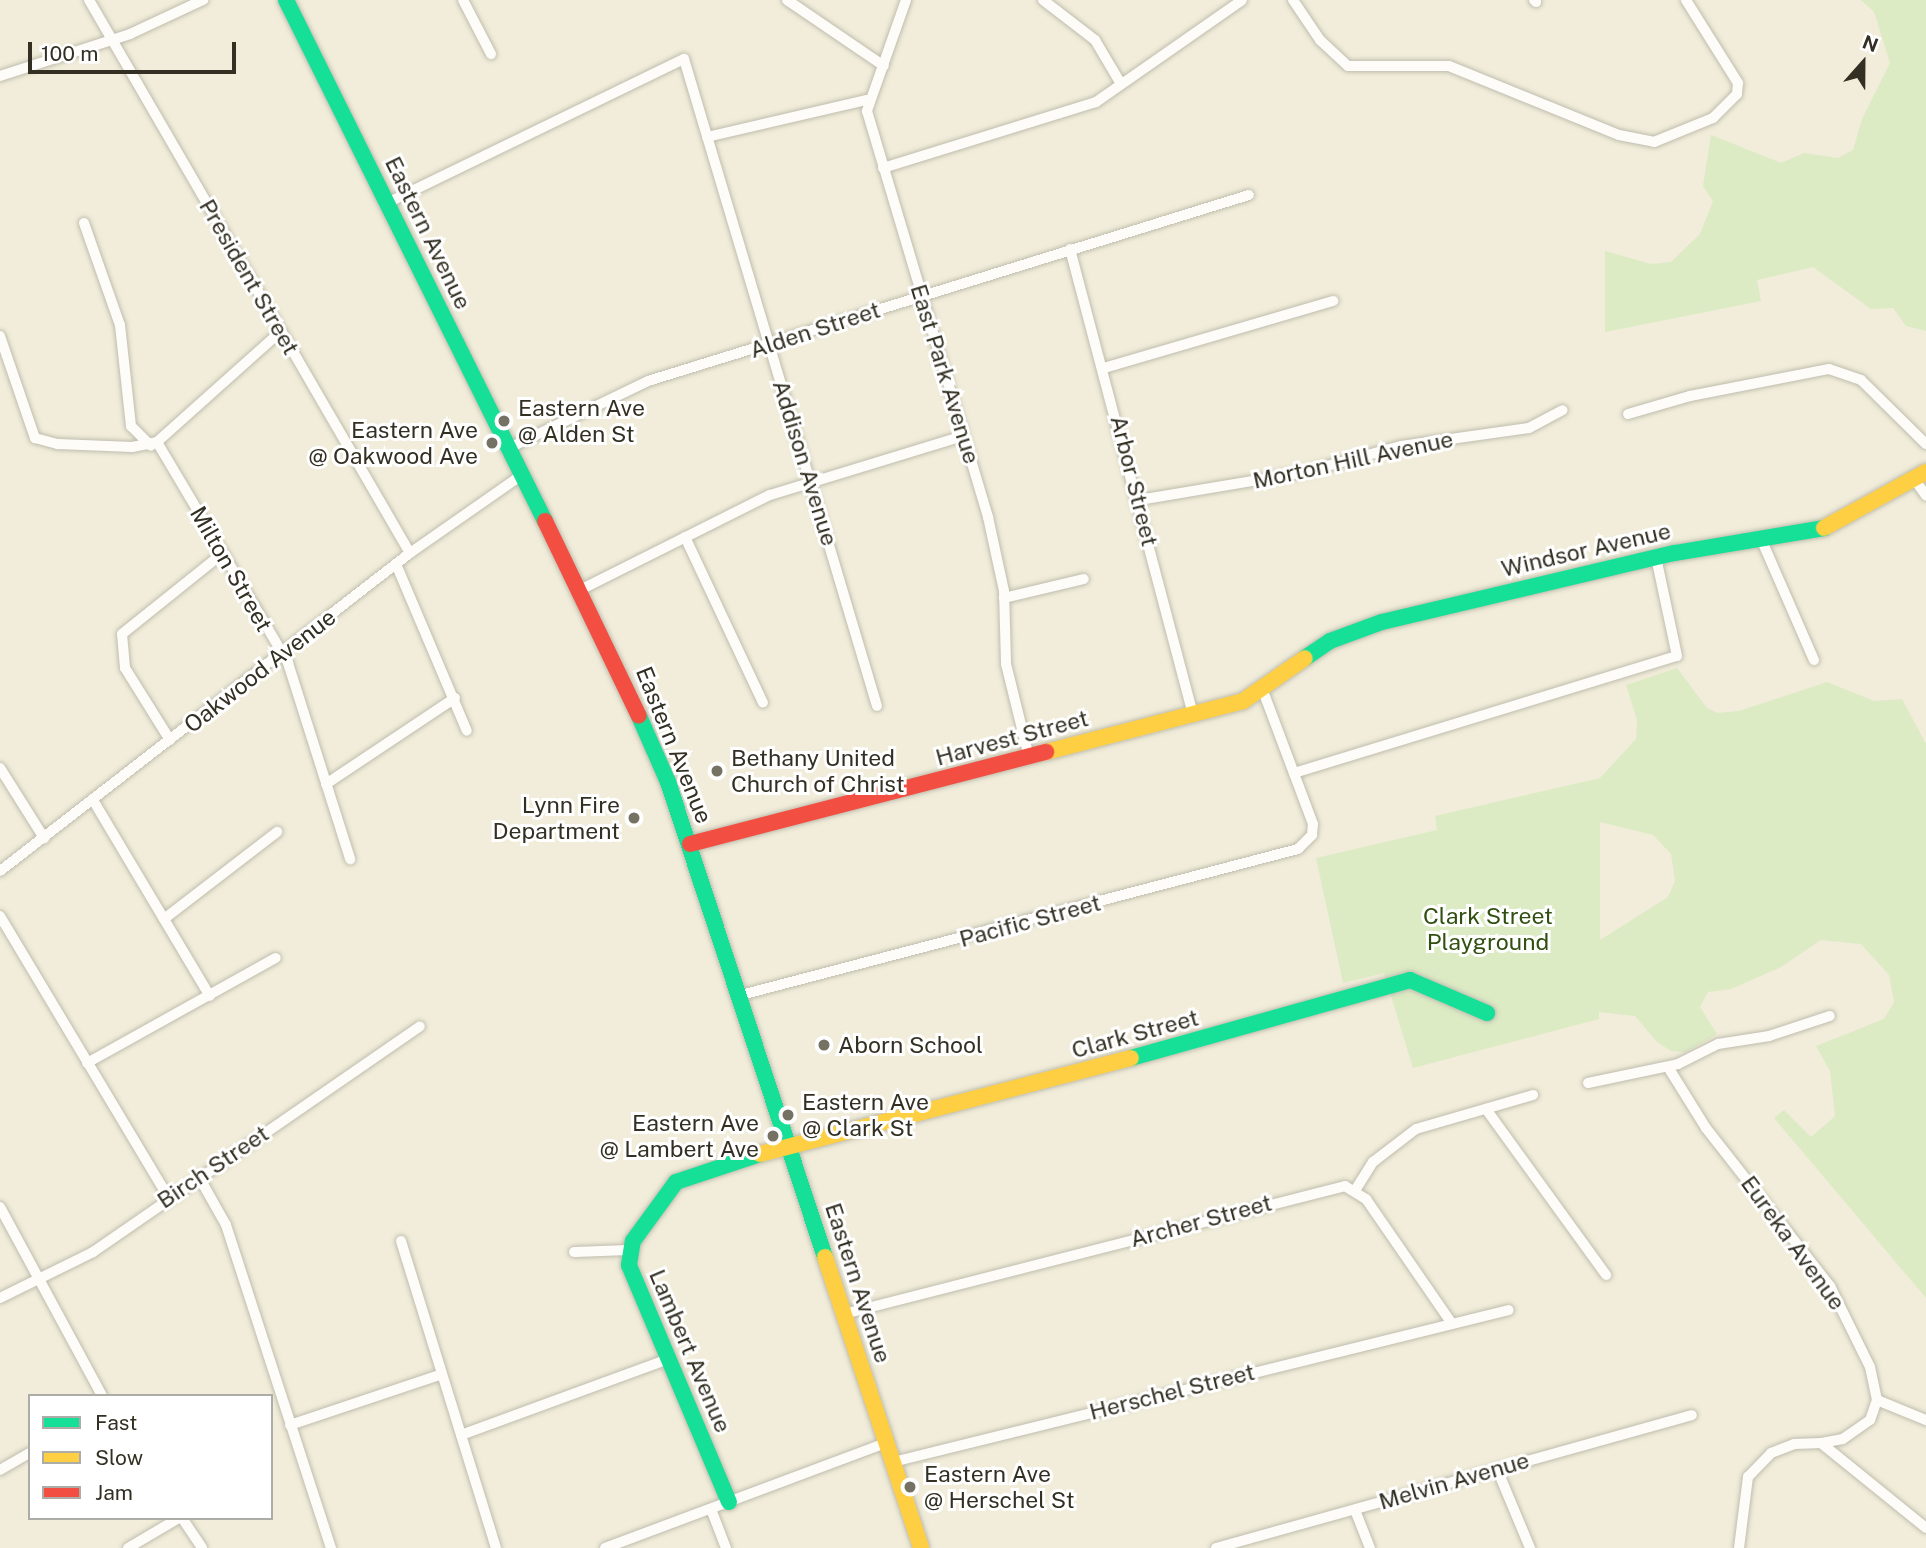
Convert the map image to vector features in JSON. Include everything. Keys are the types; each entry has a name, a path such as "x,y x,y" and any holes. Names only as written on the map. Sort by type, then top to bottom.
{"street":[{"name":"President Street","path":"89,0 410,553"},
{"path":"0,76 110,39 203,0"},
{"name":"Eastern Avenue","path":"286,0 580,590 644,725 690,844 741,995 921,1548"},
{"path":"463,0 491,54"},
{"path":"787,0 884,66"},
{"path":"707,137 866,100 884,66 906,0"},
{"path":"1043,0 1095,40 1121,84"},
{"path":"883,168 1071,113 1121,84 1242,0"},
{"path":"1293,0 1320,40 1348,66 1449,66 1606,130 1641,141 1671,139 1713,118 1737,94 1738,83 1686,0"},
{"name":"Addison Avenue","path":"387,204 684,60 877,706"},
{"name":"East Park Avenue","path":"866,100 883,168 988,517 1004,598 1006,664 1029,757"},
{"name":"Alden Street","path":"509,448 634,386 1249,195"},
{"name":"Milton Street","path":"84,223 120,325 131,426 154,444 282,654 350,859"},
{"name":"Arbor Street","path":"1070,249 1139,500 1193,714"},
{"path":"1104,368 1333,301"},
{"path":"0,336 23,416 38,439 154,444 281,331"},
{"path":"1628,414 1690,396 1829,369 1861,380 1926,444"},
{"name":"Morton Hill Avenue","path":"1139,500 1301,473 1401,446 1529,428 1563,410"},
{"path":"580,590 685,537 811,481 963,436"},
{"name":"Oakwood Avenue","path":"0,871 410,553 522,475"},
{"path":"1920,476 1926,496"},
{"name":"Windsor Avenue","path":"1263,691 1317,648 1345,635 1656,557 1762,541 1846,522 1920,476"},
{"path":"685,537 763,703"},
{"path":"1762,541 1814,660"},
{"path":"170,740 137,691 121,652 127,625 222,554"},
{"path":"1263,691 1294,773 1677,656 1656,557"},
{"path":"396,564 455,698 467,732"},
{"path":"1004,598 1084,579"},
{"name":"Harvest Street","path":"690,844 1193,714 1263,691"},
{"path":"326,784 455,698"},
{"path":"0,768 44,838"},
{"name":"Pacific Street","path":"741,995 1298,849 1312,835 1294,773"},
{"path":"93,800 210,996"},
{"path":"164,919 277,832"},
{"path":"0,916 169,1197"},
{"path":"87,1063 276,958"},
{"name":"Clark Street","path":"790,1147 1410,980 1487,1013"},
{"path":"1588,1083 1668,1067 1718,1044 1769,1036 1830,1016"},
{"name":"Birch Street","path":"0,1298 93,1252 420,1026"},
{"name":"Eureka Avenue","path":"1668,1067 1706,1128 1830,1286 1870,1367 1877,1400"},
{"path":"1451,1322 1356,1189 1373,1162 1416,1129 1533,1095"},
{"path":"1486,1109 1606,1275"},
{"name":"Lambert Avenue","path":"729,1502 634,1280 629,1250 664,1194 690,1172 790,1147"},
{"path":"199,1177 226,1225 331,1548"},
{"name":"Archer Street","path":"844,1314 1330,1187 1356,1189"},
{"path":"0,1207 101,1394"},
{"path":"401,1241 496,1548"},
{"path":"574,1252 629,1250"},
{"name":"Herschel Street","path":"892,1462 1451,1322 1509,1310"},
{"path":"461,1435 669,1359"},
{"path":"290,1425 442,1374"},
{"path":"1740,1548 1742,1499 1755,1467 1782,1447 1821,1443 1859,1430 1870,1420 1877,1400 1926,1420"},
{"name":"Melvin Avenue","path":"1216,1548 1692,1415"},
{"path":"605,1548 886,1443"},
{"path":"1821,1443 1926,1528"},
{"path":"0,1470 28,1453"},
{"path":"1497,1469 1530,1548"},
{"path":"711,1508 726,1548"},
{"path":"1355,1510 1370,1548"},
{"path":"128,1548 177,1520"},
{"path":"181,1520 202,1548"}],"green space":[{"path":"1861,0 1926,0 1926,331 1906,326 1893,308 1871,309 1813,267 1757,280 1761,301 1605,332 1605,251 1651,264 1671,262 1700,234 1713,201 1703,186 1711,135 1781,163 1804,153 1838,158 1853,150 1862,119 1890,63 1874,12"},
{"name":"Clark Street Playground","path":"1677,668 1707,708 1718,713 1739,711 1827,682 1874,701 1902,699 1926,744 1926,1298 1774,1118 1784,1110 1811,1137 1835,1116 1830,1071 1816,1046 1884,1019 1894,1002 1889,975 1861,944 1821,940 1781,967 1731,989 1708,992 1700,1007 1717,1034 1686,1052 1671,1051 1657,1042 1635,1016 1599,1012 1599,1019 1413,1068 1384,973 1343,983 1316,858 1437,830 1435,816 1600,778 1636,739 1637,720 1626,685","holes":["1600,822 1653,835 1671,854 1675,881 1668,897 1600,940"]}],"traffic: fast":[{"path":"286,0 545,521"},
{"path":"1305,658 1330,641 1382,622 1675,553 1824,528"},
{"path":"639,716 668,782 825,1257"},
{"path":"1131,1058 1410,980 1487,1013"},
{"path":"729,1502 629,1265 633,1241 676,1182 760,1154"}],"traffic: slow":[{"path":"1824,528 1926,472"},
{"path":"1046,752 1243,701 1305,658"},
{"path":"760,1154 1131,1058"},
{"path":"825,1257 921,1548"}],"traffic: jam":[{"path":"545,521 639,716"},
{"path":"690,844 1046,752"}],"place":[{"name":"Eastern Ave @ Alden St","path":"504,421"},
{"name":"Eastern Ave @ Oakwood Ave","path":"492,443"},
{"name":"Bethany United Church of Christ","path":"717,771"},
{"name":"Lynn Fire Department","path":"634,818"},
{"name":"Aborn School","path":"824,1045"},
{"name":"Eastern Ave @ Clark St","path":"788,1115"},
{"name":"Eastern Ave @ Lambert Ave","path":"773,1136"},
{"name":"Eastern Ave @ Herschel St","path":"910,1487"}]}
